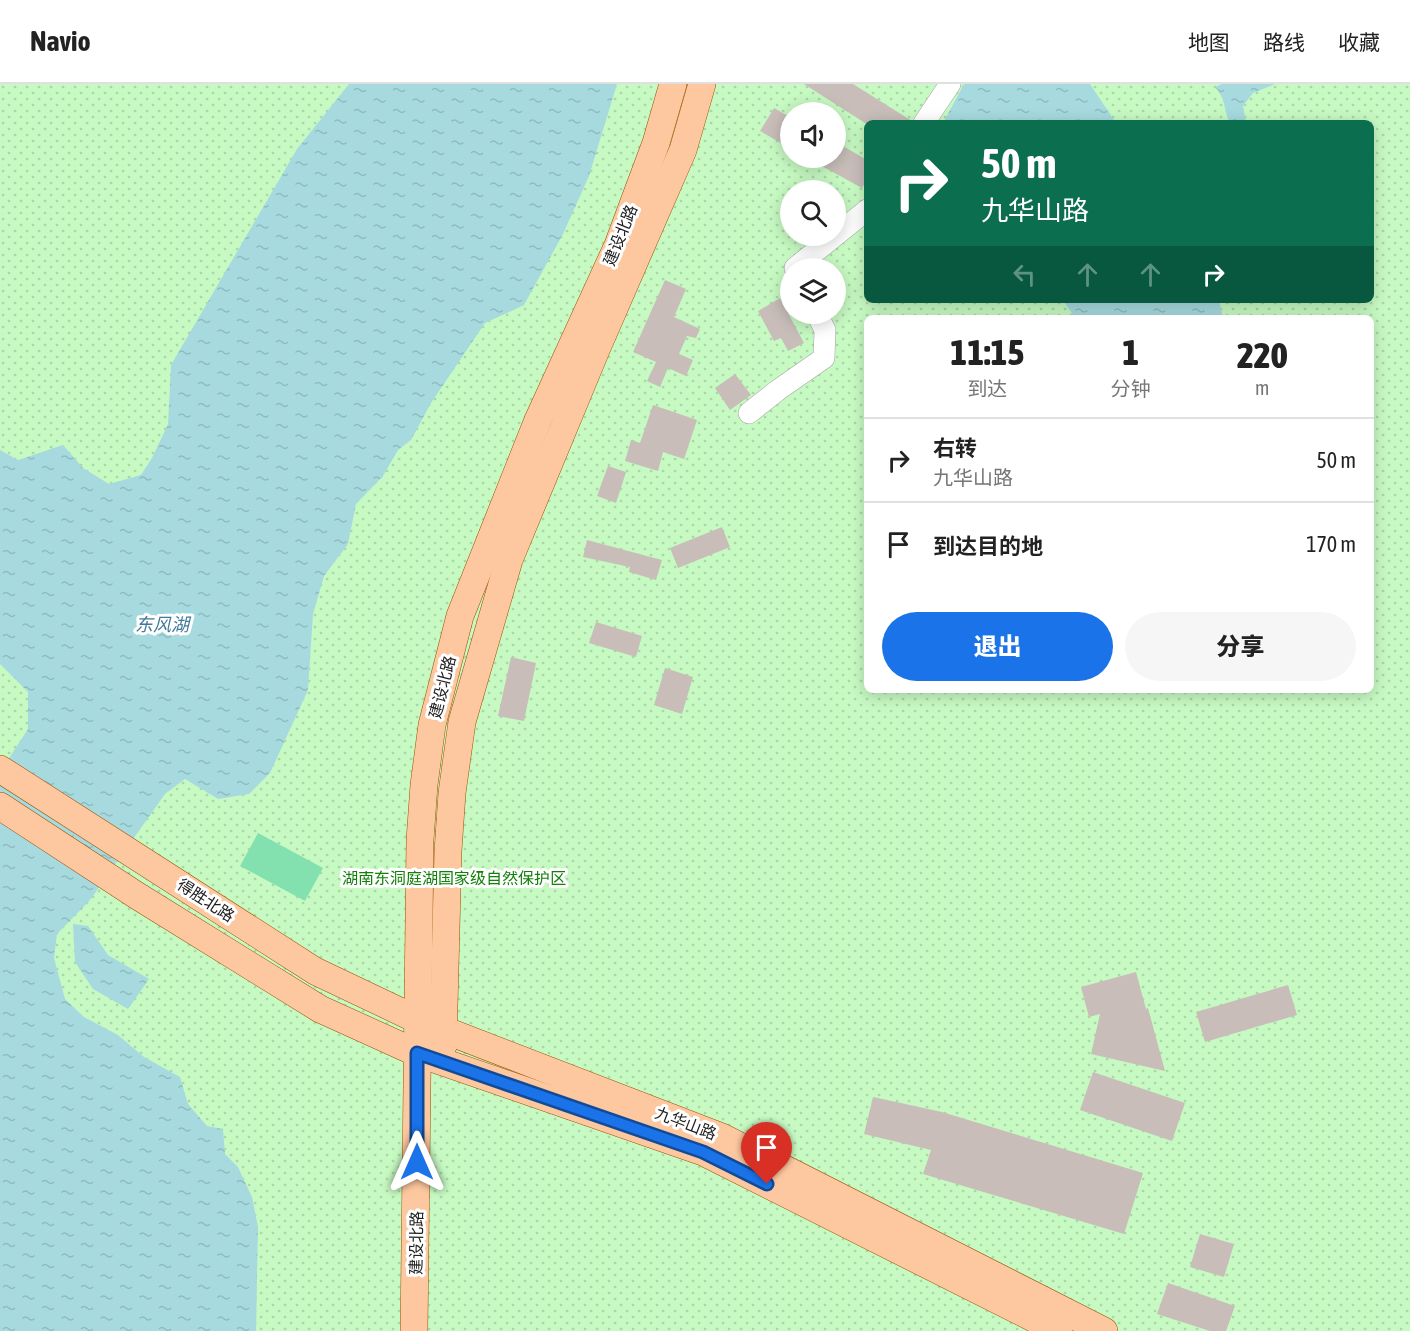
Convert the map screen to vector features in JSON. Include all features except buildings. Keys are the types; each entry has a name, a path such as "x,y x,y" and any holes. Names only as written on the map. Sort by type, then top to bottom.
{"main road":[{"name":"建设北路","path":"414,1331 420,862 424,786 432,725 460,616 538,420 618,245 656,143 673,84"},
{"path":"443,1062 448,851 452,793 462,722 509,560 596,350 683,150 702,84"},
{"name":"得胜北路","path":"0,769 315,971 418,1020"},
{"name":"得胜北路","path":"0,806 136,895 320,1009 417,1053"},
{"name":"九华山路","path":"418,1020 722,1137 1104,1331"},
{"name":"九华山路","path":"417,1053 703,1152 1059,1331"}],"street":[{"path":"926,120 950,84"},
{"path":"807,258 864,212"},
{"path":"749,413 824,358 825,330 822,324"}],"green space":[{"name":"湖南东洞庭湖国家级自然保护区","path":"0,84 1410,84 1410,1331 0,1331"},
{"path":"258,833 323,868 305,901 240,866"}],"water":[{"name":"东风湖","path":"349,84 617,84 589,176 563,234 524,305 485,323 431,403 411,440 398,450 383,476 356,504 348,544 324,576 313,614 308,690 270,773 249,794 218,799 185,779 165,794 90,900 57,934 54,958 65,999 84,1017 118,1035 144,1057 180,1077 188,1104 207,1126 223,1129 225,1154 238,1167 252,1197 258,1227 256,1331 0,1331 0,772 28,729 28,692 0,664 0,450 18,460 63,445 83,468 109,484 141,475 168,424 171,365 297,149"},
{"path":"964,84 1090,84 1114,120 945,120"},
{"path":"1222,84 1275,84 1253,93 1243,106 1245,120 1229,120 1223,99 1215,87"},
{"path":"1065,303 1220,303 1222,315 1073,315"},
{"path":"73,924 88,926 108,955 149,979 128,1009 93,989 75,962"}],"route":[{"path":"417,1162 417,1053 703,1152 767,1184"}]}
